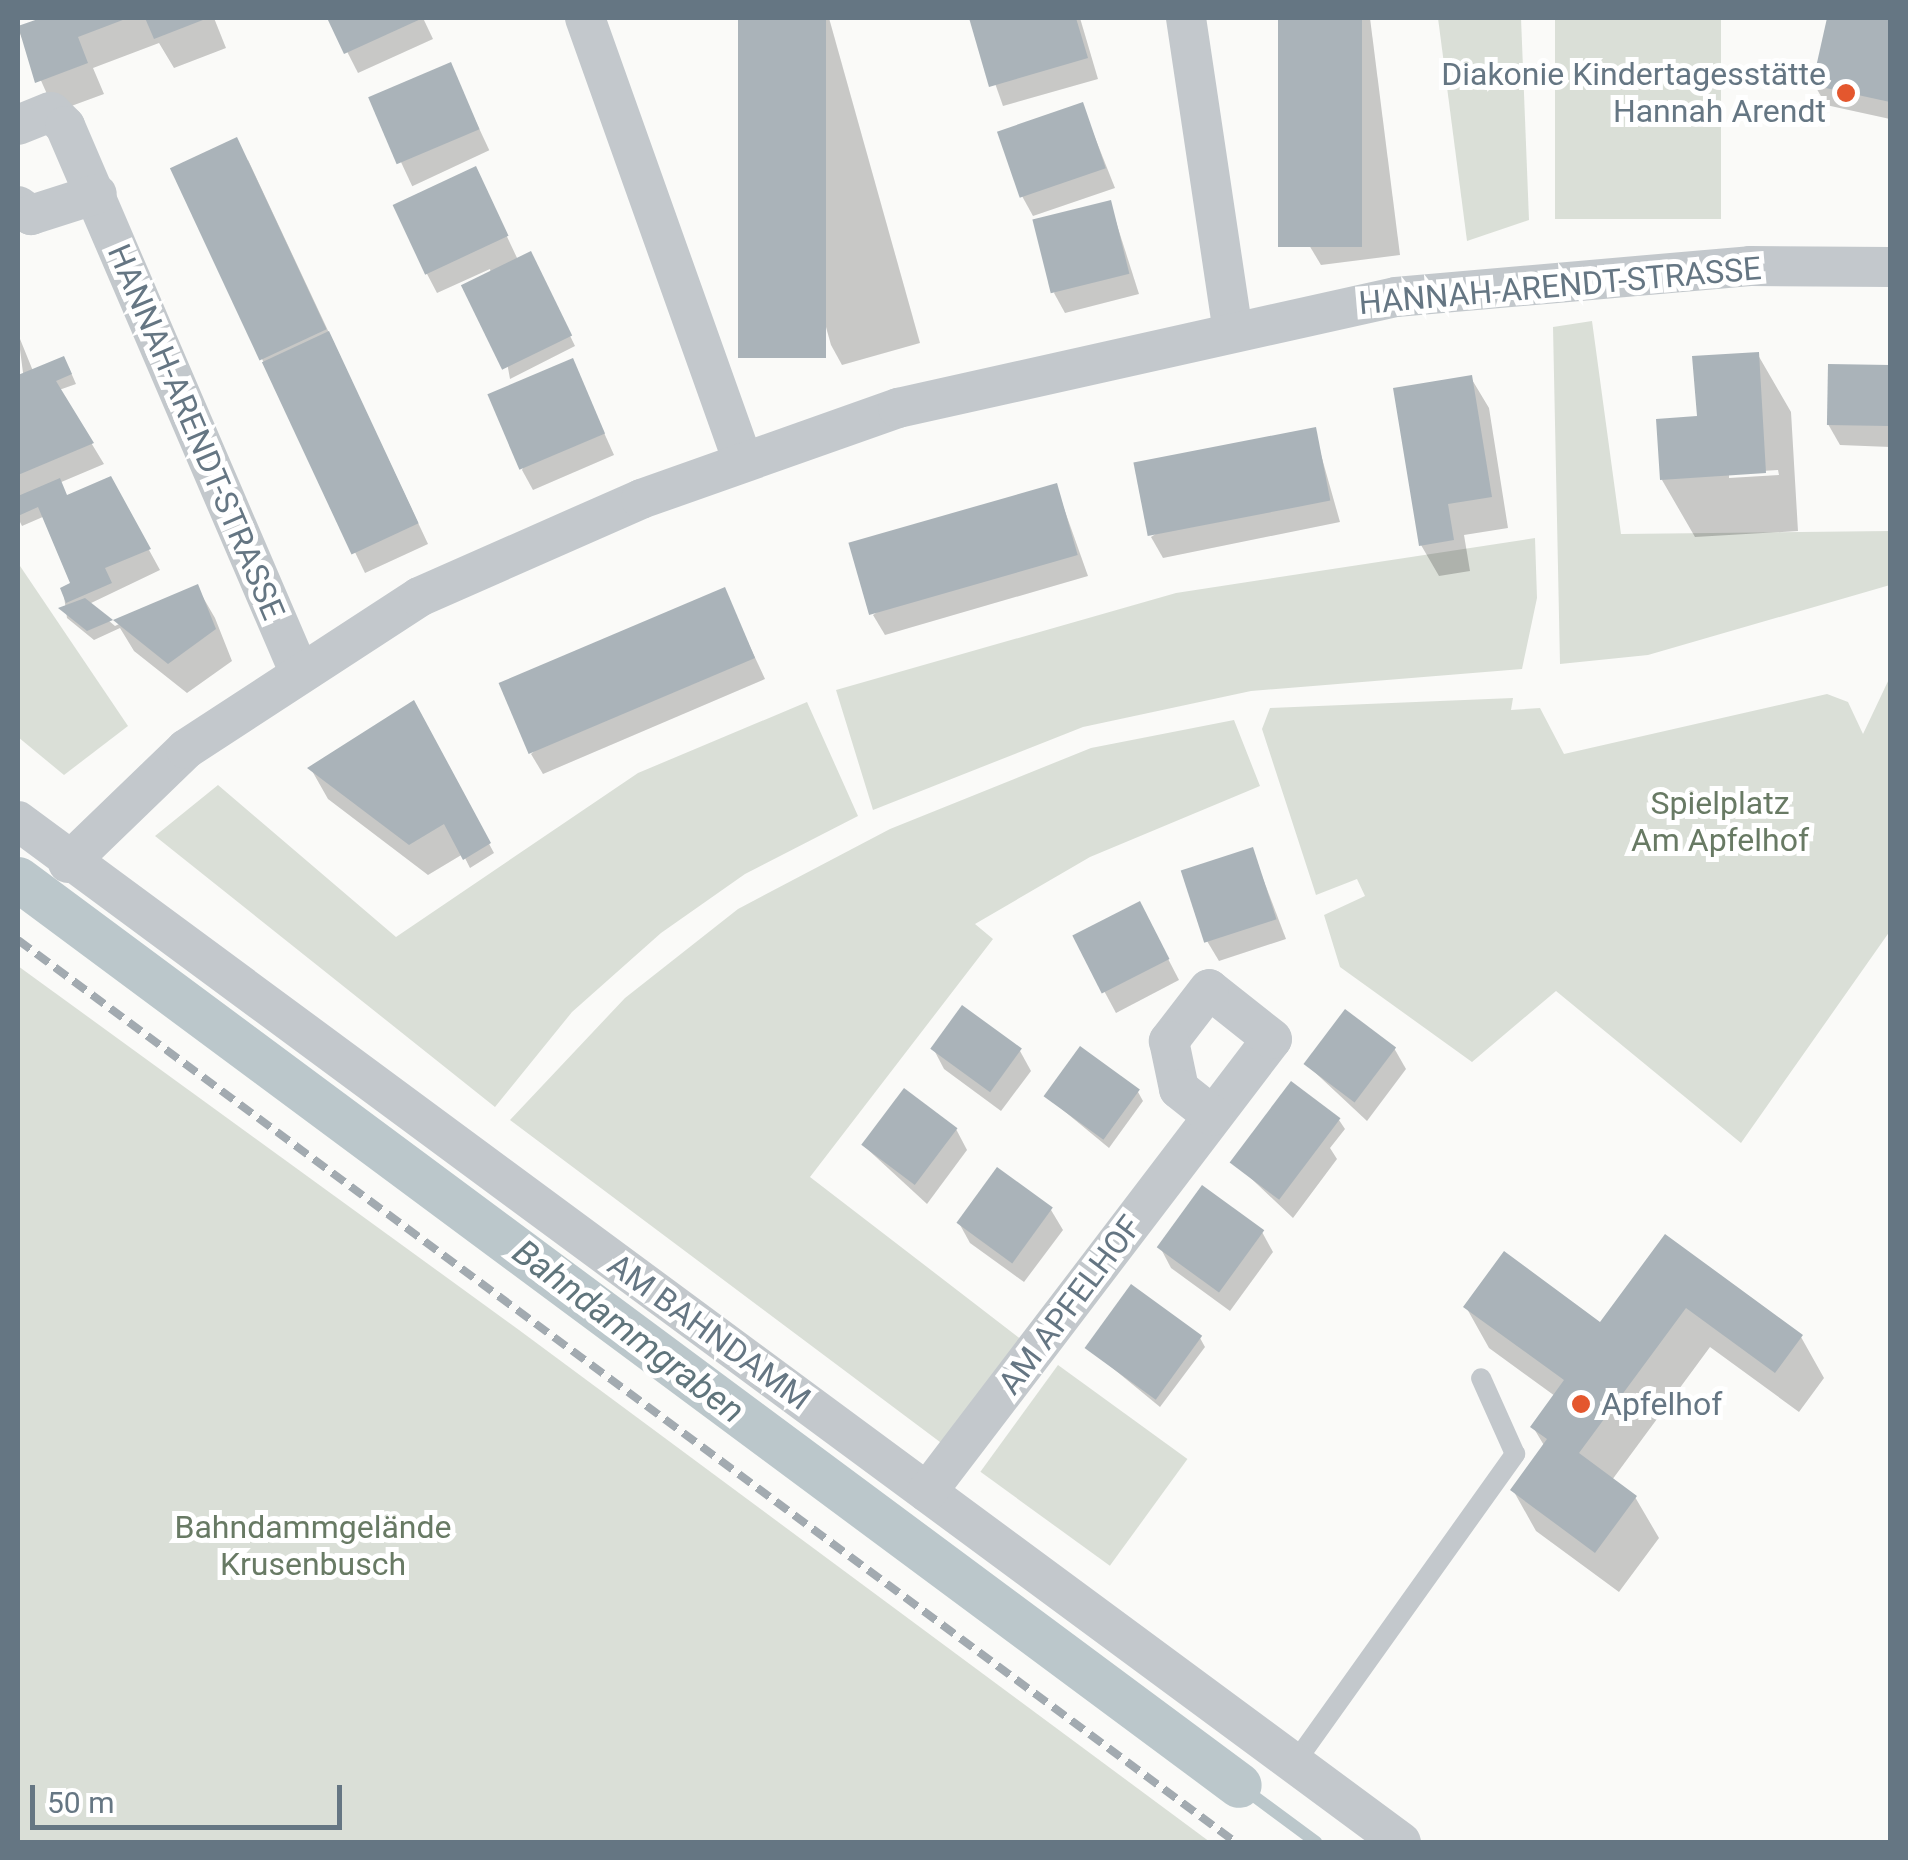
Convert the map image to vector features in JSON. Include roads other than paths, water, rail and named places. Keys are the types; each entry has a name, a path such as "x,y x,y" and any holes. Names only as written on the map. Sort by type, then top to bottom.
{"street":[{"path":"585,18 742,460"},
{"path":"1186,18 1232,327"},
{"name":"HANNAH-ARENDT-STRASSE","path":"18,124 51,112 97,194 298,670"},
{"path":"18,206 32,215 97,194"},
{"name":"HANNAH-ARENDT-STRASSE","path":"68,864 143,785 298,670 419,597 742,460 934,398 1232,327 1453,291 1750,266 1890,266"},
{"name":"AM BAHNDAMM","path":"18,821 68,864 1401,1842"},
{"name":"AM APFELHOF","path":"927,1492 1212,1116"}],"lane":[{"path":"1294,1764 1515,1454 1481,1378"}],"waterway":[{"name":"Bahndammgraben","path":"18,879 1239,1785"},
{"path":"1239,1785 1316,1842"}],"railway":[{"path":"18,940 1235,1842"}],"place":[{"name":"Diakonie Kindertagesstätte Hannah Arendt","path":"1846,93"},
{"name":"Apfelhof","path":"1581,1404"}],"park label":[{"name":"Spielplatz Am Apfelhof","path":"1720,822"},
{"name":"Bahndammgelände Krusenbusch","path":"313,1546"}]}
